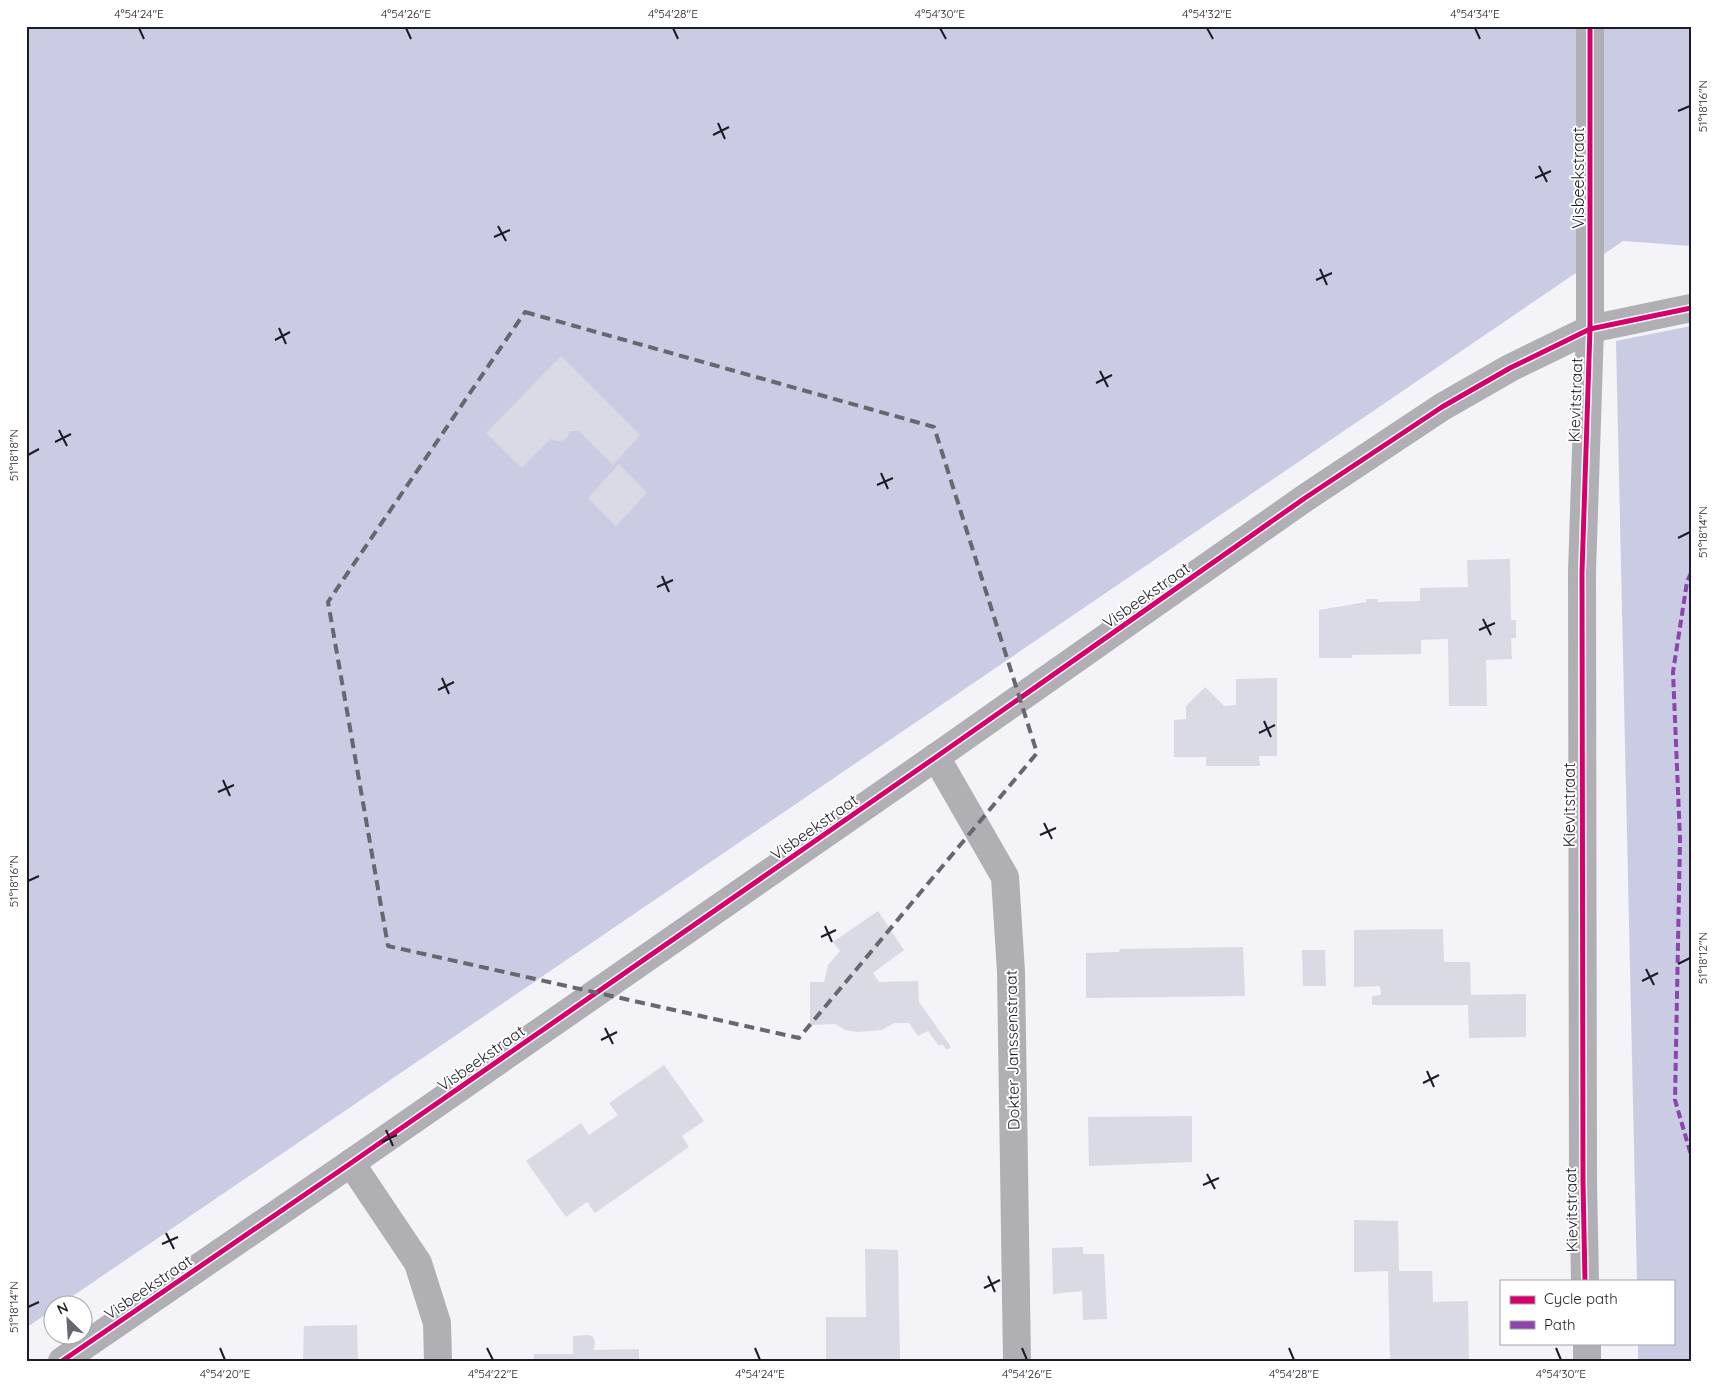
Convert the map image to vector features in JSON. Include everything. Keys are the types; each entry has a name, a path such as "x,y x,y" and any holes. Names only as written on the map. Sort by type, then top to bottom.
{"street":[{"name":"Visbeekstraat","path":"1590,26 1590,329"},
{"name":"Visbeekstraat","path":"62,1361 936,757 1305,498 1442,407 1510,368 1590,329 1691,308"},
{"name":"Kievitstraat","path":"1585,1280 1583,1182 1582,572 1590,329"},
{"name":"Dokter Janssenstraat","path":"936,757 1005,877 1011,972 1017,1361"},
{"path":"351,1163 418,1263 436,1323 438,1361"},
{"path":"1587,1344 1587,1361"}],"highlighted area":[{"path":"525,312 934,427 1037,753 799,1038 388,946 328,602"}],"shaded area":[{"path":"26,26 1691,26 1691,246 1623,241 76,1294 42,1294 42,1317 26,1328"},
{"path":"1691,326 1691,1361 1638,1361 1638,1344 1674,1344 1674,1280 1637,1280 1616,341"}],"building":[{"path":"561,356 640,435 613,465 579,431 570,431 566,439 561,441 550,439 522,468 486,433"},
{"path":"619,464 647,493 616,526 588,498"},
{"path":"1510,559 1511,620 1516,620 1516,638 1511,638 1512,659 1486,660 1487,706 1449,706 1448,639 1421,640 1421,654 1352,655 1352,658 1319,658 1319,610 1366,602 1366,599 1378,599 1378,602 1420,601 1420,588 1468,587 1467,560"},
{"path":"1277,678 1277,756 1259,756 1260,766 1206,766 1206,757 1174,757 1174,720 1186,719 1186,706 1205,687 1224,706 1236,705 1236,679"},
{"path":"878,911 904,950 873,973 879,982 918,981 919,1002 951,1047 947,1050 942,1044 939,1046 928,1031 918,1036 909,1023 894,1023 882,1030 857,1032 845,1030 835,1024 810,1025 810,982 824,982 828,965 840,951 833,942"},
{"path":"1443,929 1444,962 1470,962 1471,995 1526,994 1526,1037 1469,1038 1468,1005 1372,1005 1372,996 1381,995 1380,986 1354,987 1354,930"},
{"path":"1243,947 1245,996 1086,998 1086,953 1119,952 1120,949"},
{"path":"1302,950 1325,950 1326,986 1303,986"},
{"path":"664,1065 704,1121 682,1136 689,1147 595,1213 587,1202 566,1217 526,1161 581,1123 589,1135 618,1115 609,1103"},
{"path":"1192,1116 1192,1162 1089,1166 1088,1117"},
{"path":"1354,1220 1398,1221 1399,1271 1432,1271 1433,1302 1468,1301 1469,1361 1390,1361 1388,1271 1354,1272"},
{"path":"1083,1247 1083,1254 1104,1254 1107,1319 1083,1320 1082,1291 1053,1294 1052,1248"},
{"path":"865,1249 898,1250 900,1361 826,1361 826,1317 866,1317"},
{"path":"357,1325 358,1361 303,1361 304,1326"},
{"path":"589,1335 595,1341 594,1350 639,1349 639,1361 534,1361 534,1354 573,1354 573,1336"}],"marked path":[{"path":"1691,573 1687,582 1673,672 1680,839 1675,1100 1691,1155"}],"cycle path":[{"path":"1585,1280 1583,1182 1582,572 1590,329 1590,26"},
{"path":"62,1361 936,757 1305,498 1442,407 1510,368 1590,329 1691,308"}]}
